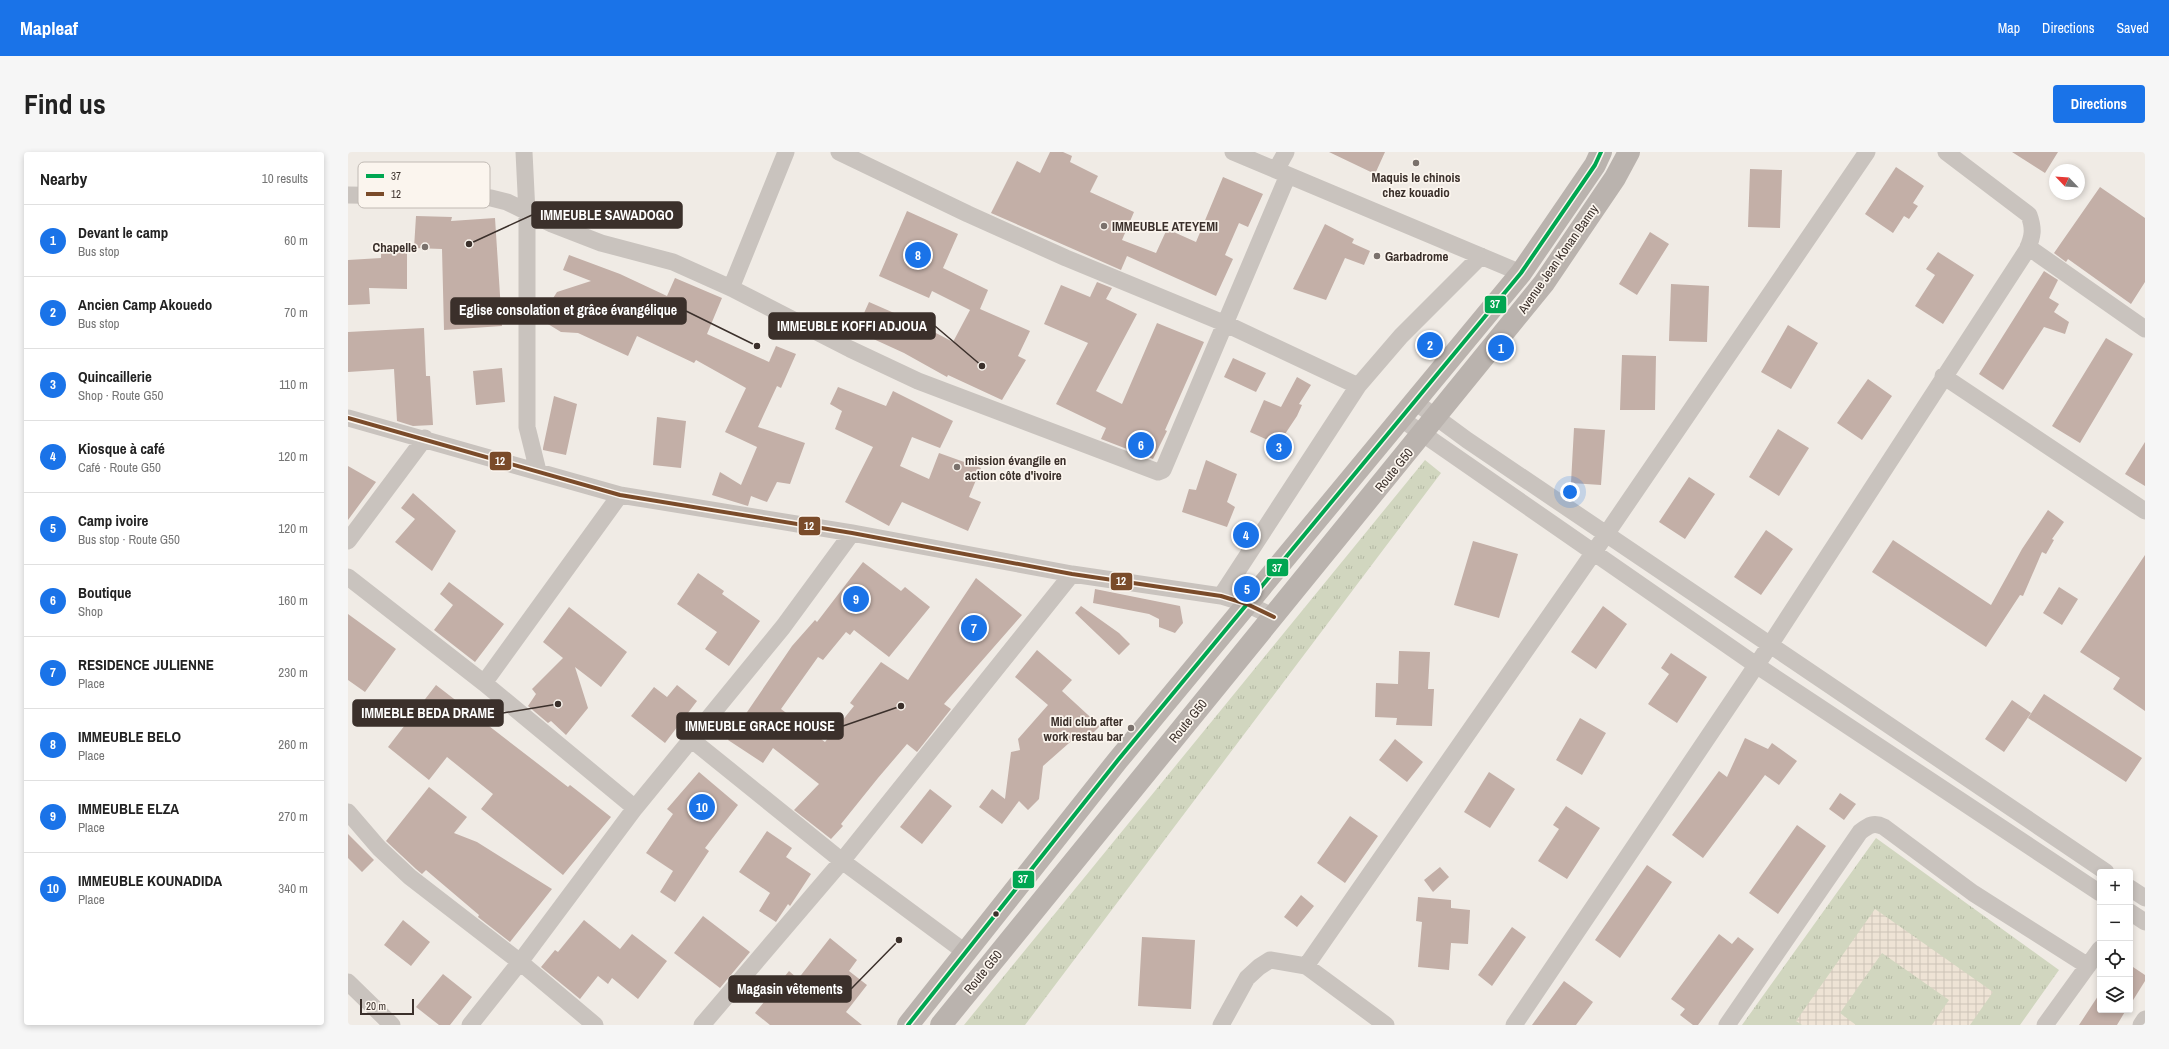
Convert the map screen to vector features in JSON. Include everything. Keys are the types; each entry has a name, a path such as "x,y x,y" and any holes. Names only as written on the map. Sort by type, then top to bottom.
{"street":[{"path":"524,152 527,213 527,427 538,471"},
{"path":"730,288 786,152"},
{"path":"839,152 996,226 1226,324 1358,386"},
{"path":"1233,152 1521,273"},
{"path":"490,198 507,202 527,213 601,243 673,262 730,288 850,349 918,381 1158,472 1162,470 1226,324 1282,172 1286,152"},
{"name":"Avenue Jean Konan Banny","path":"1408,409 1521,273 1595,165 1601,152"},
{"name":"Avenue Jean Konan Banny","path":"1430,426 1544,284 1614,178 1629,152"},
{"path":"1306,966 1594,552 1867,152"},
{"path":"1514,1025 1770,645 2028,247 2033,229 2029,215 1946,152"},
{"path":"348,194 358,194"},
{"path":"2028,247 2145,329"},
{"path":"1221,596 1358,386 1401,336 1481,256"},
{"path":"1943,376 2145,511"},
{"path":"1408,409 1594,552 1756,665 2097,891"},
{"name":"Route G50","path":"908,1025 964,952 1118,760 1408,409"},
{"path":"348,418 425,438 620,495 852,533 1072,574 1221,596 1247,604 1274,617"},
{"path":"1430,426 1606,534 2102,869"},
{"name":"Route G50","path":"941,1025 1430,426"},
{"path":"348,541 425,438"},
{"path":"484,683 620,495"},
{"path":"470,1025 520,962 635,808 692,740 783,626 852,533"},
{"path":"702,1025 842,860 1072,574"},
{"path":"348,577 484,683 635,808"},
{"path":"692,740 842,860 964,952"},
{"path":"1902,762 1915,744"},
{"path":"348,812 379,848 410,877 520,962 595,1025"},
{"path":"1727,1025 1860,832 1869,824 1877,824 1884,827 1973,892 2088,966"},
{"path":"2060,866 2070,848"},
{"path":"2133,890 2145,898"},
{"path":"2133,914 2145,922"},
{"path":"2045,1025 2097,953"},
{"path":"1221,1025 1248,978 1259,967 1270,960 1306,966 1386,1025"},
{"path":"348,982 392,1025"},
{"path":"2141,1025 2145,1019"}],"green space":[{"path":"1425,460 1441,473 1025,1025 964,1025"},
{"path":"1876,838 2059,970 2020,1025 1742,1025"}],"shaded area":[{"path":"1875,909 1993,992 1970,1025 1932,1025 1949,1000 1882,953 1840,1013 1856,1025 1802,1025 1796,1021"}],"building":[{"path":"1050,152 1063,152 1072,156 1070,162 1098,176 1090,192 1134,212 1122,240 1156,253 1167,229 1196,242 1223,177 1263,194 1248,227 1239,223 1225,255 1233,259 1216,296 1127,256 1121,270 991,213 1017,161 1040,173"},
{"path":"1329,152 1385,152 1375,174"},
{"path":"2012,152 2058,152 2051,164 2049,164 2045,173"},
{"path":"1896,167 1924,186 1913,203 1918,206 1909,219 1904,216 1893,233 1865,214"},
{"path":"1750,169 1782,170 1780,228 1748,227"},
{"path":"2100,187 2145,218 2145,282 2131,304 2068,259 2066,262 2054,253"},
{"path":"907,211 958,234 943,268 988,290 980,309 1030,331 1018,356 1026,360 1002,400 948,375 947,377 904,353 856,331 869,302 917,323 953,342 970,310 932,291 929,298 879,276"},
{"path":"416,216 452,217 451,221 495,218 502,326 444,330 442,249 414,248"},
{"path":"1325,224 1354,239 1352,243 1370,251 1364,265 1345,258 1326,300 1293,289"},
{"path":"1650,232 1669,244 1637,295 1619,284"},
{"path":"381,249 407,249 407,289 369,288 370,304 348,305 348,260 381,258"},
{"path":"1938,252 1974,275 1943,324 1915,306 1935,275 1926,269"},
{"path":"569,255 620,274 667,296 675,278 722,298 707,334 769,362 776,346 796,354 781,388 777,386 758,427 805,443 790,484 777,482 767,502 751,496 748,506 712,495 720,472 741,485 757,447 725,432 746,388 696,360 694,363 637,336 628,356 578,333 561,332 543,321 551,312 550,303 557,292 591,281 563,270"},
{"path":"2044,271 2058,280 2049,298 2059,304 2054,312 2069,322 2065,334 2044,327 2003,390 1979,374"},
{"path":"1097,282 1112,288 1106,299 1137,314 1096,391 1122,404 1157,323 1204,342 1165,430 1167,431 1153,459 1101,439 1106,428 1056,404 1088,343 1044,324 1061,285 1090,297"},
{"path":"1671,284 1709,286 1707,342 1669,341"},
{"path":"1788,325 1818,343 1791,389 1761,372"},
{"path":"424,328 426,376 430,376 433,425 413,426 397,421 394,369 348,372 348,332"},
{"path":"2106,338 2133,354 2080,443 2052,426"},
{"path":"1622,355 1656,356 1655,410 1620,410"},
{"path":"1233,358 1266,373 1256,392 1224,377"},
{"path":"502,368 505,402 476,405 473,371"},
{"path":"1297,377 1311,385 1299,404 1302,405 1297,416 1283,437 1274,434 1270,441 1250,432 1264,400 1281,407"},
{"path":"1868,379 1892,396 1862,440 1837,423"},
{"path":"838,387 886,406 893,391 953,421 940,448 912,437 900,466 929,479 939,453 981,468 969,497 981,502 968,531 902,502 889,526 845,502 873,447 835,429 842,411 830,404"},
{"path":"554,396 577,404 566,455 543,450"},
{"path":"657,417 686,421 681,468 653,465"},
{"path":"1574,428 1605,430 1601,485 1571,483"},
{"path":"1778,429 1809,448 1779,496 1749,477"},
{"path":"2145,442 2145,486 2125,474"},
{"path":"1206,460 1237,474 1227,502 1235,507 1227,527 1182,512 1189,489 1196,490"},
{"path":"348,466 376,482 348,520"},
{"path":"1689,477 1715,494 1685,539 1659,522"},
{"path":"413,493 456,531 432,571 395,542 415,519 401,508"},
{"path":"2048,510 2064,522 2052,539 2054,540 2046,554 2042,552 2023,596 2020,595 1986,647 1872,572 1893,540 1991,605 2022,549"},
{"path":"1766,530 1793,549 1761,595 1734,577"},
{"path":"1473,541 1518,554 1499,618 1454,605"},
{"path":"2145,555 2145,711 2113,689 2120,678 2080,652"},
{"path":"863,562 901,591 905,587 930,607 889,657 854,630 850,635 846,632 823,660 818,657 781,709 825,742 854,706 850,703 881,662 908,680 976,578 1022,615 944,704 951,709 917,752 907,744 841,824 843,826 831,839 794,810 819,784 773,748 763,763 728,740 792,646 815,620 817,622"},
{"path":"698,573 724,591 722,594 760,621 729,666 705,649 717,632 677,604"},
{"path":"449,582 504,624 475,662 434,630 453,605 440,594"},
{"path":"2059,587 2078,599 2062,625 2043,613"},
{"path":"1095,589 1180,606 1183,623 1175,633 1159,627 1159,619 1149,614 1093,603"},
{"path":"1081,606 1119,633 1130,644 1119,655 1075,613"},
{"path":"1603,606 1627,624 1596,669 1571,652"},
{"path":"569,607 627,652 601,687 575,667 588,708 566,735 551,721 548,723 528,706 536,694 532,689 563,658 543,642"},
{"path":"348,614 396,649 365,692 348,680"},
{"path":"1037,650 1072,680 1062,691 1100,726 1084,742 1077,736 1043,766 1039,799 1028,810 1019,801 1002,824 979,807 992,789 1005,799 1011,752 1020,750 1018,739 1048,705 1015,677"},
{"path":"1399,651 1430,652 1428,689 1434,689 1432,726 1396,725 1397,718 1375,717 1376,683 1398,684"},
{"path":"1671,653 1707,677 1677,723 1648,704 1669,674 1661,668"},
{"path":"436,685 568,787 570,785 611,817 563,875 481,809 493,794 447,757 429,780 388,747"},
{"path":"677,685 697,701 665,743 631,716 654,687 667,697"},
{"path":"2044,694 2142,758 2126,782 2028,718"},
{"path":"2012,700 2031,713 2004,752 1985,739"},
{"path":"1580,718 1606,733 1582,775 1556,760"},
{"path":"1745,738 1768,749 1772,743 1797,761 1779,785 1765,775 1703,858 1672,835 1719,771 1727,777"},
{"path":"1395,739 1423,762 1407,782 1379,760"},
{"path":"699,772 738,805 705,848 709,851 675,902 660,892 673,871 646,853 673,814 667,809"},
{"path":"1489,772 1515,789 1490,828 1464,812"},
{"path":"429,787 467,817 454,833 477,842 552,889 510,942 478,917 479,915 426,870 422,874 386,841"},
{"path":"930,789 952,806 922,844 900,827"},
{"path":"1840,793 1856,804 1844,820 1829,809"},
{"path":"1566,806 1600,828 1567,879 1538,861 1559,829 1553,825"},
{"path":"1350,816 1378,836 1345,883 1317,863"},
{"path":"1797,825 1826,846 1778,914 1749,893"},
{"path":"767,831 792,848 786,857 811,874 790,906 788,904 776,922 759,911 770,893 739,872"},
{"path":"348,834 374,860 362,872 348,858"},
{"path":"1647,865 1672,882 1620,958 1595,940"},
{"path":"1440,867 1449,877 1433,892 1424,880"},
{"path":"1301,895 1314,906 1297,927 1284,917"},
{"path":"1418,897 1451,900 1451,908 1470,910 1468,944 1451,943 1449,970 1418,967 1422,922 1416,921"},
{"path":"703,916 750,952 720,988 674,953"},
{"path":"403,920 430,942 411,966 384,945"},
{"path":"584,920 620,949 632,934 667,961 638,999 612,978 608,984 598,976 580,999 541,967 555,950 558,952"},
{"path":"1512,927 1526,937 1492,986 1478,975"},
{"path":"1719,934 1732,944 1738,937 1754,949 1698,1025 1693,1025 1680,1015 1685,1009 1671,999"},
{"path":"1142,937 1195,940 1191,1009 1138,1006"},
{"path":"830,938 857,960 849,971 867,985 846,1012 862,1025 770,1025 755,1013 789,971 798,979"},
{"path":"2133,967 2145,975 2145,981 2133,1000"},
{"path":"443,974 472,997 450,1025 439,1025 416,1007"},
{"path":"1564,981 1593,1002 1576,1025 1532,1025"},
{"path":"2097,998 2097,1013 2124,1013 2117,1025 2079,1025"}],"transit line":[{"name":"37","path":"908,1025 1118,760 1521,273 1595,165 1601,152"},
{"name":"12","path":"348,418 620,495 852,533 1072,574 1221,596 1247,604 1274,617"}],"place":[{"name":"Maquis le chinois chez kouadio","path":"1416,163"},
{"name":"IMMEUBLE ATEYEMI","path":"1104,226"},
{"name":"IMMEUBLE SAWADOGO","path":"469,244"},
{"name":"Chapelle","path":"425,247"},
{"name":"IMMEUBLE BELO","path":"918,255"},
{"name":"Garbadrome","path":"1377,256"},
{"name":"Ancien Camp Akouedo","path":"1430,345"},
{"name":"Eglise consolation et grâce évangélique","path":"757,346"},
{"name":"Devant le camp","path":"1501,348"},
{"name":"IMMEUBLE KOFFI ADJOUA","path":"982,366"},
{"name":"Boutique","path":"1141,445"},
{"name":"Quincaillerie","path":"1279,447"},
{"name":"mission évangile en action côte d'ivoire","path":"957,467"},
{"name":"Kiosque à café","path":"1246,535"},
{"name":"Camp ivoire","path":"1247,589"},
{"name":"IMMEUBLE ELZA","path":"856,599"},
{"name":"RESIDENCE JULIENNE","path":"974,628"},
{"name":"IMMEBLE BEDA DRAME","path":"558,704"},
{"name":"IMMEUBLE GRACE HOUSE","path":"901,706"},
{"name":"Midi club after work restau bar","path":"1131,728"},
{"name":"IMMEUBLE KOUNADIDA","path":"702,807"},
{"name":"Magasin vêtements","path":"899,940"}]}
